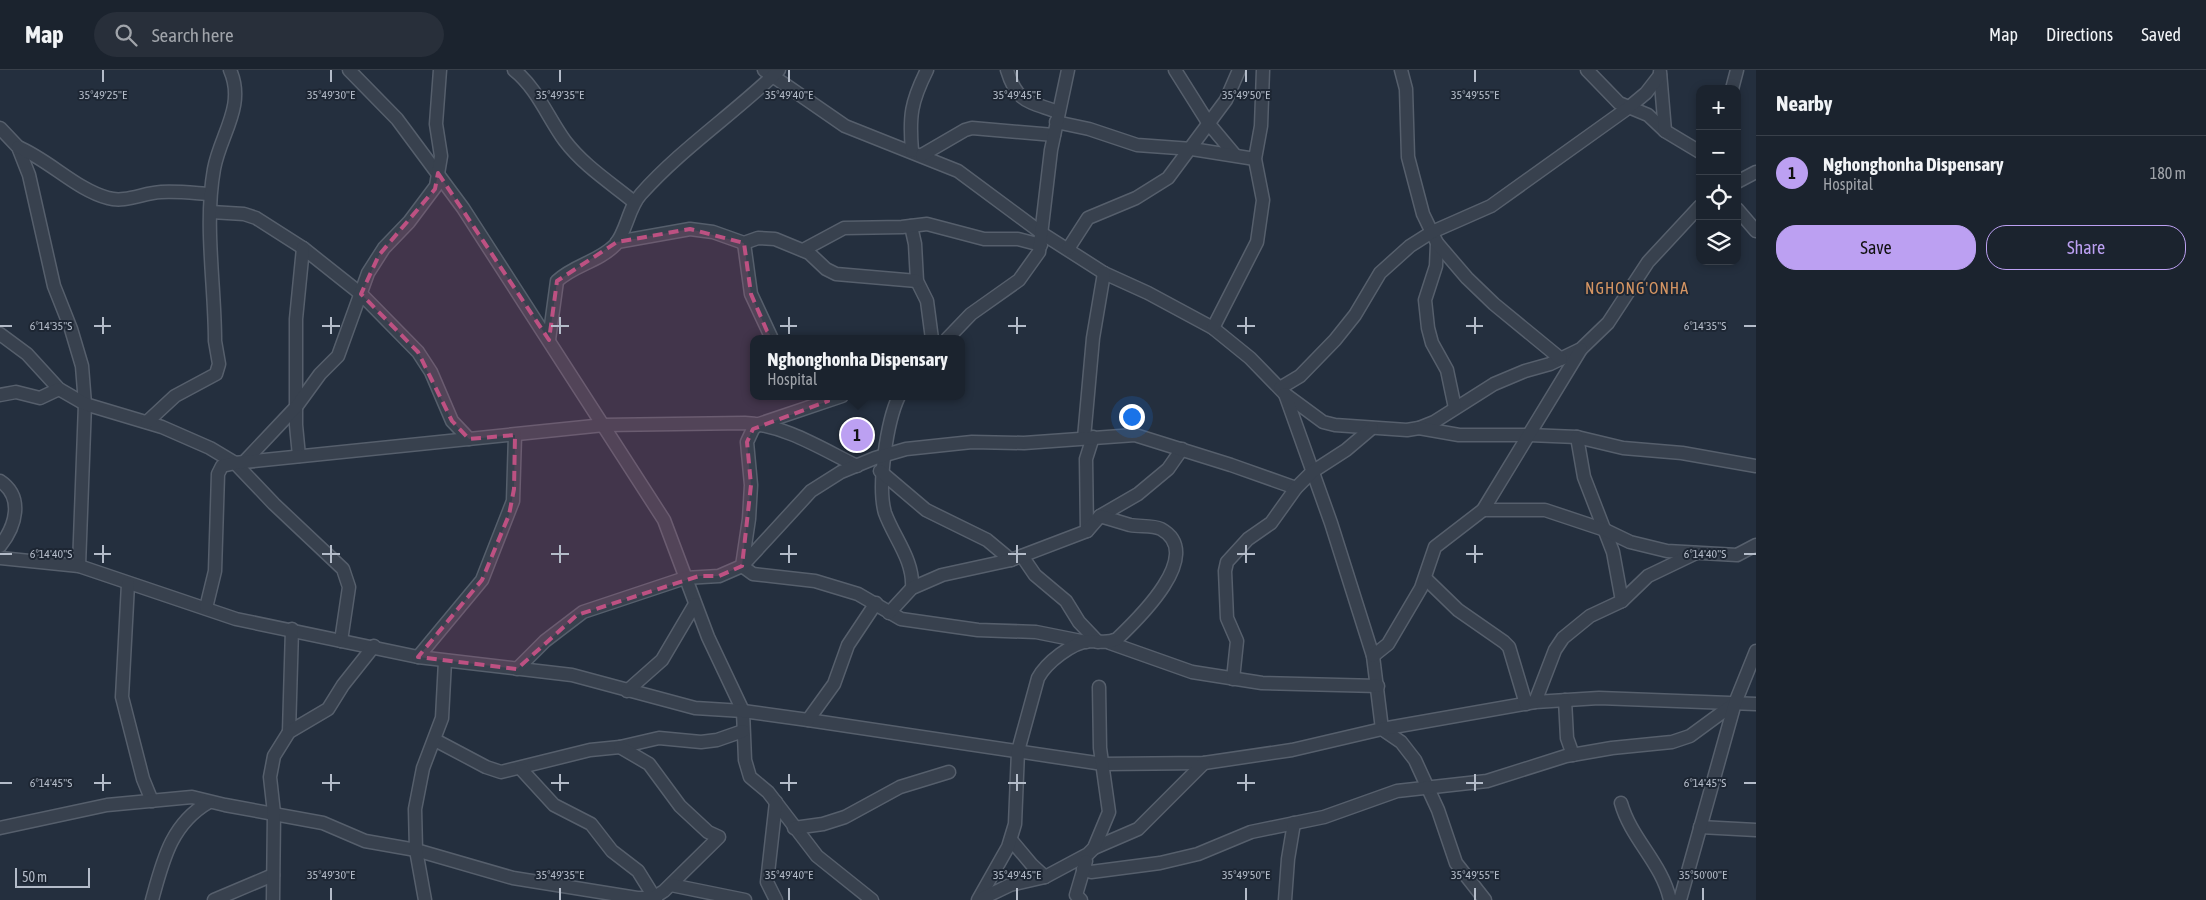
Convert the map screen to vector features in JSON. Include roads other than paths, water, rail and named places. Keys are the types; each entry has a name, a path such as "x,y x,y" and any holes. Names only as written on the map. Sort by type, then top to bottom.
{"street":[{"path":"147,422 168,401 212,378 219,369 215,342 210,194 217,158 235,108 236,95 230,70"},
{"path":"350,70 397,119 438,173 549,340 664,520 695,604 743,711 747,771 776,802 817,856 872,900"},
{"path":"240,462 296,407 314,380 340,352 368,273 379,255 409,222 435,189 438,182 441,156 436,124 440,70"},
{"path":"514,70 531,88 575,152 592,169 634,202"},
{"path":"917,153 910,115 917,90 927,70"},
{"path":"1007,70 1012,87 1020,97 1057,117 1088,129 1137,145 1192,149 1255,158"},
{"path":"951,335 972,314 1019,280 1037,257 1042,239 1054,135 1068,70"},
{"path":"1175,70 1209,124 1235,155"},
{"path":"1068,249 1088,218 1155,188 1168,178 1192,149 1226,100 1239,70"},
{"path":"1213,328 1257,242 1263,200 1255,158 1261,126 1263,70"},
{"path":"1401,70 1406,89 1408,156 1423,214 1434,238 1467,278 1494,304 1561,359"},
{"path":"1587,70 1613,97 1628,108 1648,115 1665,130 1696,149"},
{"path":"1733,85 1737,70"},
{"path":"549,340 557,281 604,254 617,242 634,202 716,124 760,89 772,72 845,126 958,170 1042,239 1068,249 1104,273 1148,293 1213,328 1250,358 1282,391 1323,422 1372,428 1420,428 1459,435 1577,437 1623,448 1682,453 1756,466"},
{"path":"1282,391 1300,376 1335,340 1355,315 1375,279 1417,240 1434,238 1491,206 1531,179 1573,146 1628,108 1646,93 1660,72"},
{"path":"1660,72 1665,130"},
{"path":"0,128 18,147 38,156 94,192 110,199 131,198 162,192 210,194"},
{"path":"917,153 972,128 1054,135"},
{"path":"18,147 32,184 54,286 75,342 83,374 85,404 79,566"},
{"path":"1741,180 1756,172"},
{"path":"1373,656 1388,644 1426,579 1435,547 1483,510 1581,349 1608,323 1648,262 1696,210"},
{"path":"211,212 251,216 303,248 361,294 418,352 431,372 452,421 469,439"},
{"path":"1741,214 1756,231"},
{"path":"803,250 844,228 937,225 984,239 1042,239"},
{"path":"911,226 915,244 917,281 927,302 931,335"},
{"path":"617,242 690,229 712,232 744,243 758,238 769,239 803,250 836,274 917,281"},
{"path":"1434,238 1436,266 1426,295 1425,305 1430,337 1447,370 1455,408"},
{"path":"744,243 751,294 770,335"},
{"path":"299,456 296,407 296,319 303,248"},
{"path":"1087,531 1086,459 1093,338 1104,273"},
{"path":"0,334 27,354 59,389 85,404 147,422 240,462 343,569 349,587 341,641"},
{"path":"1420,428 1434,422 1505,379 1561,359 1581,349"},
{"path":"0,395 16,392 40,398 59,389"},
{"path":"1282,391 1352,585 1373,656 1382,729"},
{"path":"742,566 750,493 747,442 753,429 759,424 822,400"},
{"path":"898,400 884,455 884,507 910,569 912,588"},
{"path":"206,608 215,571 218,474 222,466 240,462 604,425 759,424 799,438 857,466"},
{"path":"1233,679 1237,641 1227,618 1225,566 1248,539 1272,523 1296,488 1312,472 1346,450 1372,428"},
{"path":"418,657 482,580 513,501 515,435"},
{"path":"517,669 545,641 576,615 618,599 685,578 719,576 742,566 811,491 831,477 870,460 906,449 948,443 1024,443 1135,435 1296,488"},
{"path":"1577,437 1584,476 1613,552 1622,601"},
{"path":"889,613 912,588 942,575 1016,558 1087,531 1100,516 1138,494 1161,475 1173,463 1182,449"},
{"path":"870,460 883,475 926,510 987,540 1016,558 1066,601 1080,622 1098,642"},
{"path":"0,481 10,488 16,505 12,526 0,546"},
{"path":"1483,510 1545,510 1651,548 1737,555 1756,545"},
{"path":"979,900 1011,840 1015,824 1018,751 1038,678 1043,669 1051,660 1121,635 1166,585 1176,548 1159,528 1131,525 1100,516"},
{"path":"1531,703 1555,650 1563,638 1590,616 1622,601 1648,576 1697,553"},
{"path":"0,558 79,566 236,619 374,646 418,657 572,675 695,708 743,711 1103,764 1204,763 1292,750 1382,729 1531,703 1599,698 1756,704"},
{"path":"742,566 752,574 815,581 858,594 901,619 946,627 1036,632 1098,642 1184,670 1233,679 1262,682 1378,686"},
{"path":"1426,579 1458,610 1504,642 1509,648 1531,703"},
{"path":"128,584 122,697 143,779 152,801"},
{"path":"808,720 834,684 848,645 876,603"},
{"path":"627,691 662,660 695,604"},
{"path":"289,732 292,629"},
{"path":"273,900 274,814 272,770 277,750 289,732 328,708 346,680 374,646"},
{"path":"1680,900 1735,703 1756,651"},
{"path":"425,900 416,850 415,809 423,768 442,718 446,661"},
{"path":"1077,898 1083,869 1109,812 1098,723 1099,687"},
{"path":"1565,700 1568,738 1572,755"},
{"path":"1083,869 1091,872 1187,857 1216,848 1251,832 1337,814 1389,793 1487,781 1572,755 1612,748 1672,742 1690,736 1735,703"},
{"path":"1382,729 1401,742 1409,751 1438,810 1456,863 1475,890 1485,900"},
{"path":"435,740 486,767 502,772 590,750 620,747 659,738 701,742 717,740 743,731"},
{"path":"0,828 107,805 192,797 209,802 323,823 374,844 416,850 513,878 637,898 654,899 671,885 719,836 708,832 675,801 649,764 620,747"},
{"path":"979,900 1010,885 1045,877 1091,851 1138,829 1204,763"},
{"path":"521,768 554,805 591,824 612,851 638,871 654,899"},
{"path":"794,828 824,824 845,817 906,785 949,772"},
{"path":"152,900 168,848 186,818 209,802"},
{"path":"776,802 767,882 776,900"},
{"path":"1621,803 1624,814 1636,835 1664,877 1670,900"},
{"path":"1286,900 1288,859 1294,823"},
{"path":"1700,828 1756,830"},
{"path":"1011,840 1045,877"},
{"path":"214,900 273,875"},
{"path":"671,885 745,900"}],"place":[{"name":"Nghonghonha Dispensary","path":"857,435"}],"district":[{"name":"NGHONG'ONHA","path":"1637,288"}]}
